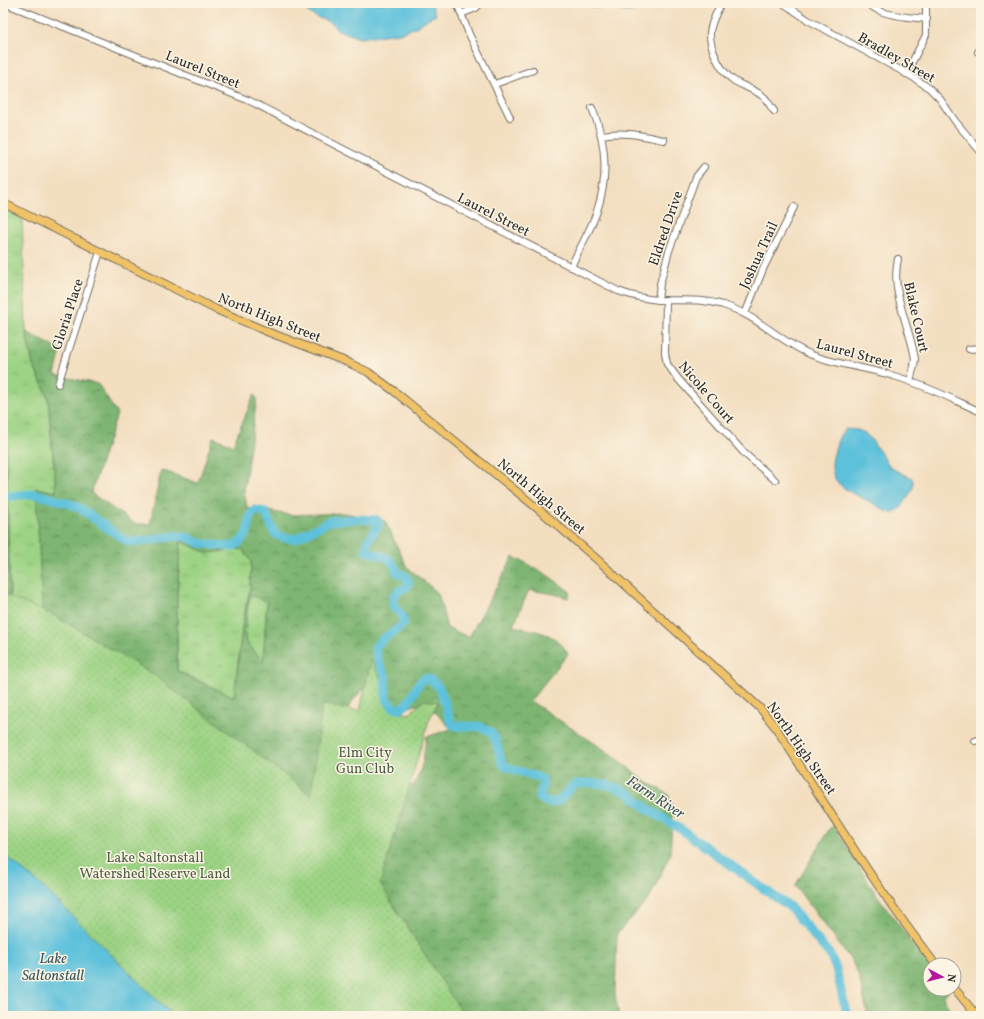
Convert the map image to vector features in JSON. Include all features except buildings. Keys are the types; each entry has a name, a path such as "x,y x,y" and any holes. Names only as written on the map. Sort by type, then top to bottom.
{"main road":[{"name":"North High Street","path":"3,203 245,323 340,359 368,372 394,391 550,518 760,708 776,728 885,894 930,957"},
{"path":"961,997 977,1016"}],"street":[{"name":"Laurel Street","path":"4,3 250,101 618,291 638,297 658,300 694,300 713,302 745,314 794,347 812,355 910,381 947,395 981,412"},
{"path":"457,3 469,34 510,117"},
{"path":"461,14 476,8 481,3"},
{"path":"721,3 710,31 711,43 719,61 728,76 764,98 774,111"},
{"name":"Bradley Street","path":"783,3 808,20 923,83 935,94 981,152"},
{"path":"868,3 875,9 881,11 914,18 927,19"},
{"path":"906,74 926,35 926,3"},
{"path":"495,84 532,70"},
{"path":"571,266 597,212 603,192 605,160 602,135 592,108"},
{"path":"602,135 630,133 664,140"},
{"name":"Eldred Drive","path":"658,300 660,284 669,251 696,177 704,167"},
{"name":"Joshua Trail","path":"745,314 764,267 794,207"},
{"name":"Gloria Place","path":"58,384 100,252"},
{"name":"Blake Court","path":"898,259 895,274 897,289 915,359 910,381"},
{"name":"Nicole Court","path":"666,300 664,353 667,364 679,380 746,454 775,480"},
{"path":"969,349 981,348"}],"green space":[{"path":"3,208 22,218 26,332 33,365 48,397 56,492 36,488 50,756 14,750 3,331"},
{"path":"3,331 14,750 3,767"},
{"name":"Elm City Gun Club","path":"26,332 61,350 55,375 98,384 117,414 91,493 135,524 150,524 161,470 198,483 213,437 233,445 254,395 257,398 244,489 247,508 292,515 344,513 385,521 407,567 438,593 447,628 469,637 513,557 543,572 570,592 568,598 529,590 513,626 537,631 552,637 558,641 568,654 530,701 611,754 645,781 668,794 673,808 670,855 649,899 617,934 615,995 619,1016 353,1016 3,830 50,756 36,488 56,492 48,397 33,365","holes":["181,541 207,553 242,549 251,561 250,589 243,620 234,697 177,671 177,596","251,595 267,602 263,662 245,640 248,606","370,683 388,707 399,713 409,707 426,702 451,729 426,737 421,769 412,786 398,779 336,726 355,698"]},
{"path":"181,541 207,553 242,548 251,561 250,589 243,620 234,698 177,671 177,596"},
{"name":"Lake Saltonstall Watershed Reserve Land","path":"3,594 53,615 151,673 311,795 322,705 360,711 371,660 398,712 409,714 424,700 438,702 429,720 380,884 464,1016 3,1016"},
{"path":"251,594 267,602 263,663 245,640 247,611"},
{"path":"834,826 874,891 923,957 922,997 943,997 953,1016 868,1016 859,976 851,960 795,886 830,828"}],"water":[{"path":"301,3 431,3 436,15 416,27 400,33 359,38 336,29 331,23 310,14"},
{"path":"580,3 623,3 633,9 633,11 626,12 605,7 594,8"},
{"path":"846,429 858,430 865,433 891,468 912,478 912,490 902,506 895,512 891,513 886,511 848,490 835,479 832,462 839,439"},
{"name":"Lake Saltonstall","path":"3,854 42,886 173,1016 3,1016"}],"waterway":[{"name":"Farm River","path":"3,497 31,494 40,495 70,504 80,508 127,541 137,542 175,536 187,537 199,543 233,547 240,542 248,530 250,517 255,510 265,512 275,534 281,537 295,539 330,521 355,519 377,520 379,524 369,540 366,551 389,559 395,566 397,572 406,577 409,582 407,587 398,591 393,597 393,607 401,614 404,623 375,647 378,661 385,675 386,698 393,707 400,709 408,703 417,686 424,678 431,680 440,690 453,725 476,726 489,731 495,739 500,758 506,767 542,779 543,784 539,798 549,803 557,802 575,784 592,783 609,785 627,792 648,809 685,832 789,906 830,955 836,969 847,1016"}]}
